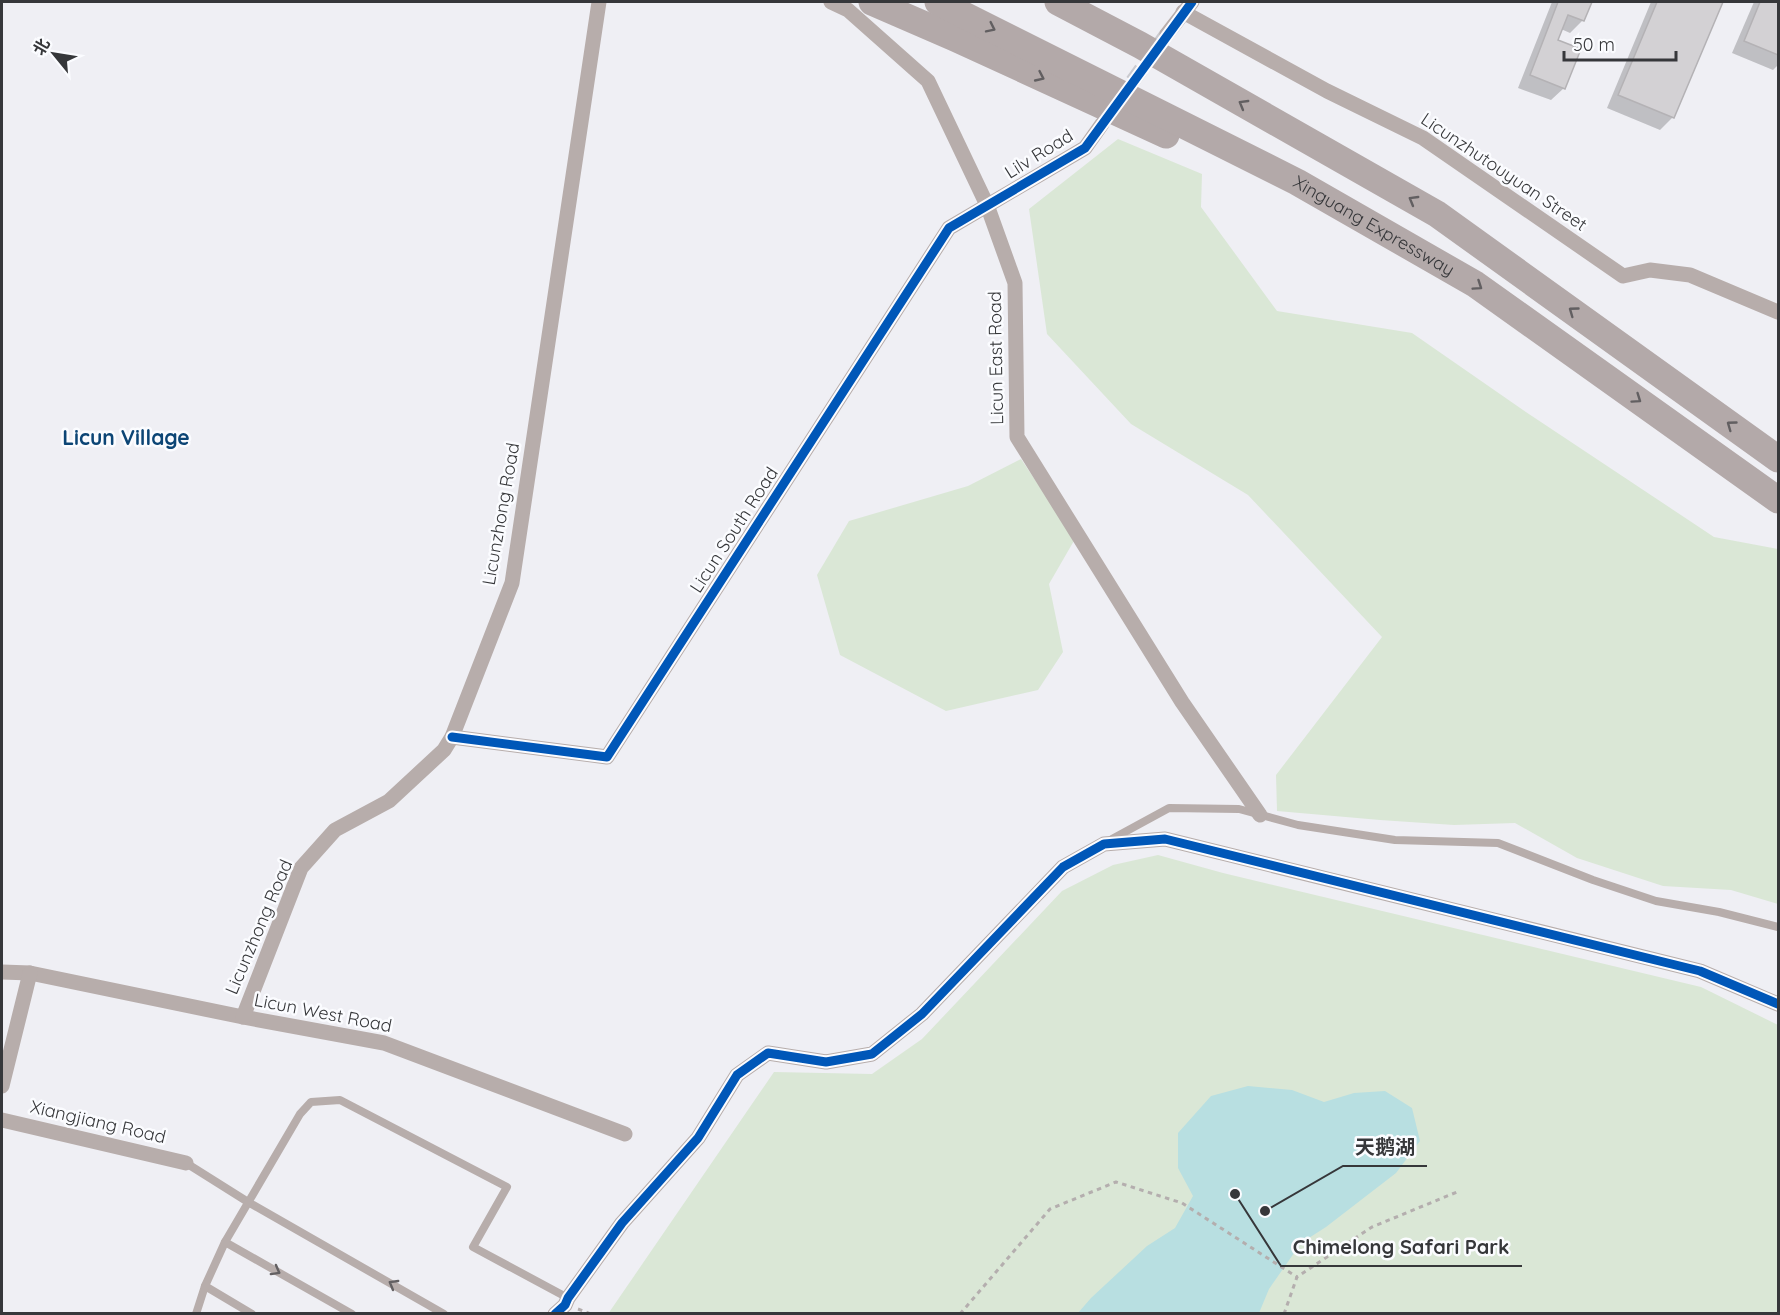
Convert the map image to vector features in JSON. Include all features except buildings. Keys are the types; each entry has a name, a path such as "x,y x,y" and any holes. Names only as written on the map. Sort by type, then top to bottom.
{"highway":[{"path":"872,2 1124,117 1376,227"},
{"name":"Xinguang Expressway","path":"938,2 1297,182 1475,284 1779,500"},
{"path":"1058,2 1140,45 1437,214 1779,459"}],"street":[{"name":"Licunzhong Road","path":"243,1017 301,868 335,830 389,801 444,750 452,737 512,583 598,2"},
{"name":"Licun East Road","path":"831,2 848,10 927,81 987,205 1015,283 1017,437 1182,702 1260,815"},
{"path":"1167,34 1187,7"},
{"name":"Licunzhutouyuan Street","path":"1187,7 1327,91 1423,138 1623,276 1650,270 1690,275 1779,312"},
{"name":"Lilv Road","path":"987,205 1085,148 1102,124"},
{"name":"Licun South Road","path":"452,737 607,757 949,228 987,205"},
{"path":"555,1314 565,1305 622,1223 698,1138 737,1075 768,1053 826,1062 872,1054 922,1014 1063,867 1104,844 1165,838 1700,971 1779,1004"},
{"name":"Licun West Road","path":"2,972 30,973 243,1017 384,1043 625,1134"},
{"path":"2,1086 30,973"},
{"name":"Xiangjiang Road","path":"2,1120 186,1163"}],"lane":[{"path":"1104,844 1169,808 1239,809 1298,825 1395,840 1498,843 1593,880 1656,901 1719,912 1779,927"},
{"path":"196,1314 205,1286 225,1242 300,1114 311,1102 340,1100 507,1187 473,1247 568,1298"},
{"path":"186,1163 248,1202 444,1314"},
{"path":"225,1242 352,1314"},
{"path":"205,1286 252,1314"}],"path":[{"path":"960,1314 1050,1209 1116,1182 1182,1203 1297,1277"},
{"path":"1284,1314 1297,1277 1372,1227 1457,1192"}],"green space":[{"path":"1118,139 1202,174 1201,207 1277,311 1412,333 1714,537 1778,549 1778,904 1731,890 1663,886 1577,858 1515,823 1454,825 1277,811 1276,775 1382,637 1248,495 1131,424 1047,334 1029,209"},
{"path":"1021,459 1075,539 1049,584 1063,652 1038,690 946,711 840,655 817,575 849,521 968,486"},
{"path":"1158,855 1223,873 1701,987 1778,1025 1778,1313 608,1314 774,1072 872,1074 922,1039 1062,891 1113,865"}],"water":[{"path":"1248,1086 1292,1090 1324,1102 1354,1093 1385,1091 1412,1108 1420,1141 1396,1173 1326,1227 1301,1243 1269,1289 1259,1313 1078,1313 1147,1246 1175,1228 1193,1196 1178,1168 1178,1133 1211,1096"}],"tunnel":[{"path":"1119,100 1167,34"}],"cycle path":[{"path":"452,737 607,757 949,228 1085,148 1192,2"},
{"path":"555,1314 565,1305 622,1223 698,1138 737,1075 768,1053 826,1062 872,1054 922,1014 1063,867 1104,844 1165,839 1700,971 1778,1004"}],"place":[{"name":"Chimelong Safari Park","path":"1235,1194"},
{"name":"天鹅湖","path":"1265,1211"}],"district":[{"name":"Licun Village","path":"126,438"}]}
